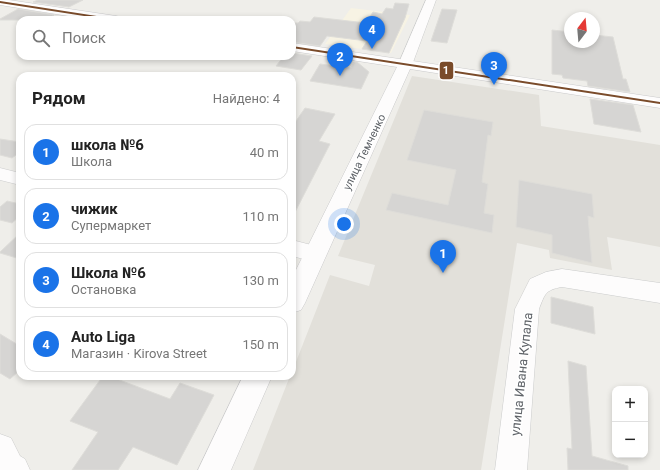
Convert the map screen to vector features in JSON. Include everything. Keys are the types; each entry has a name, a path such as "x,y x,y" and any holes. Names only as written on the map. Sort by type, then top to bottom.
{"main road":[{"path":"0,2 90,16"},
{"path":"296,48 660,103"},
{"name":"улица Темченко","path":"296,294 405,65"},
{"path":"214,470 256,380"}],"street":[{"name":"улица Темченко","path":"405,65 431,0"},
{"path":"0,174 16,178"},
{"path":"296,249 315,254"},
{"name":"улица Ивана Купала","path":"511,470 527,309 535,288 546,280 562,278 660,293"},
{"path":"0,449 10,467 14,470"}],"shaded area":[{"path":"351,8 410,15 391,53 325,44"},
{"path":"412,76 539,95 541,126 660,145 660,247 607,237 612,270 550,258 549,250 517,243 481,470 253,470 288,380 296,380 296,362 330,275 369,286 375,265 338,256"}],"building":[{"path":"38,0 83,0 69,7 33,2"},
{"path":"395,3 409,4 405,18 389,53 362,49 367,41 327,36 320,46 296,43 296,23 300,21 310,22 314,17 366,23 373,12 382,14 386,8 393,9"},
{"path":"18,9 54,15 16,16 16,20 0,19"},
{"path":"442,9 457,10 447,43 431,41"},
{"path":"552,30 564,31 564,48 600,48 600,36 613,37 623,79 626,79 630,92 588,86 587,81 563,78 562,75 552,74"},
{"path":"296,54 312,56 301,70 276,66 281,60 296,60"},
{"path":"354,62 357,62 369,72 361,89 310,81 320,64 351,68"},
{"path":"590,99 633,105 641,132 594,124"},
{"path":"305,108 335,114 319,141 330,144 296,210 296,121"},
{"path":"424,110 493,122 491,136 488,135 482,182 488,184 484,213 494,215 492,233 386,210 392,193 448,205 456,170 407,160"},
{"path":"0,139 16,141 16,155 12,158 0,155"},
{"path":"519,180 592,194 594,218 588,216 592,263 552,253 552,235 516,227"},
{"path":"7,201 16,203 16,220 12,223 0,220 0,207"},
{"path":"16,237 16,258 0,252"},
{"path":"551,297 593,307 595,334 551,323"},
{"path":"0,334 16,344 16,374 10,379 0,373"},
{"path":"568,361 586,366 592,456 628,466 628,470 568,470 567,448 572,449"},
{"path":"100,380 120,380 170,399 180,383 214,395 177,465 133,447 118,470 72,470 98,432 70,421"}],"transit line":[{"name":"1","path":"0,2 90,16"},
{"name":"1","path":"296,48 660,103"}],"place":[{"name":"Auto Liga","path":"372,49"},
{"name":"чижик","path":"340,76"},
{"name":"Школа №6","path":"494,85"},
{"name":"школа №6","path":"443,273"}]}
